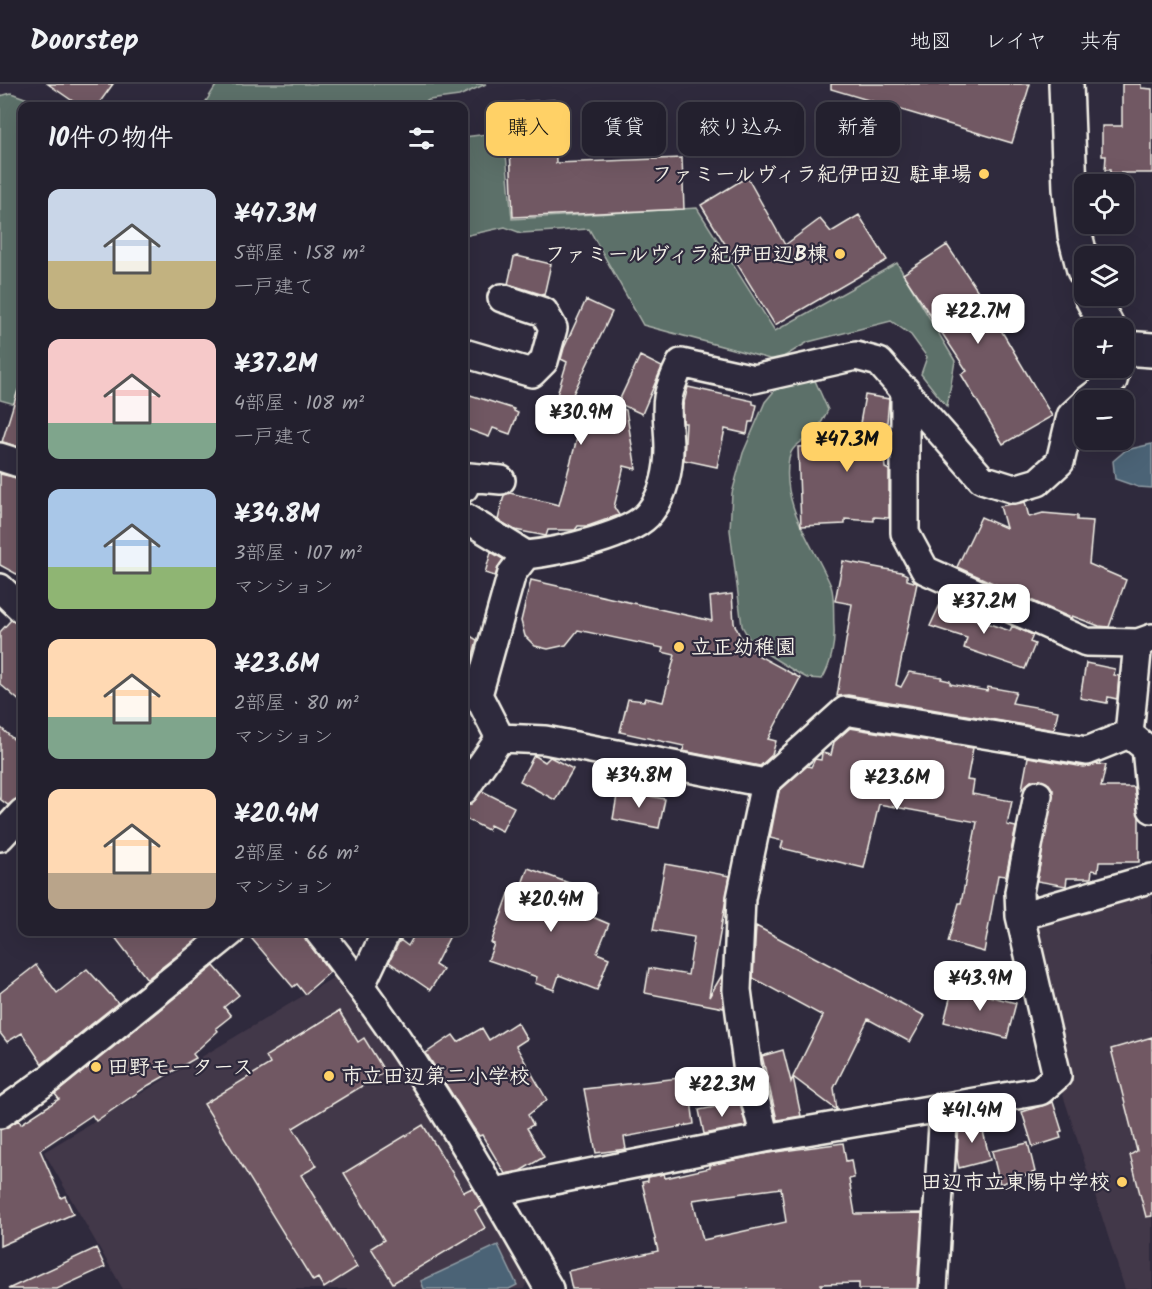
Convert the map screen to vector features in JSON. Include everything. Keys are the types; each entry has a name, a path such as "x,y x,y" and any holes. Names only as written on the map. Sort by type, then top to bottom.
{"street":[{"path":"1066,84 1070,189 1078,246"},
{"path":"468,354 532,374 544,362 553,328 544,312 502,298"},
{"path":"1134,349 1152,350"},
{"path":"468,519 526,555 578,546 631,526 650,514 660,494 668,467 665,405 669,387 681,363 754,379 856,356 879,362 982,479 1014,489 1038,482 1060,462 1071,416 1074,413"},
{"path":"1101,390 1114,378"},
{"path":"905,390 905,533 925,570 1086,642 1145,641 1129,734"},
{"path":"0,457 18,463"},
{"path":"468,479 469,477 501,480"},
{"path":"500,738 471,687 512,573 526,555"},
{"path":"0,588 18,605"},
{"path":"765,1138 748,1072 736,966 741,898 765,783 845,711 1087,751 1129,734"},
{"path":"1129,734 1146,748 1152,808"},
{"path":"500,738 545,740 765,783"},
{"path":"468,784 500,738"},
{"path":"494,1192 765,1138 1041,1091 1058,1076 1020,916 1019,892 1038,795"},
{"path":"0,837 18,817"},
{"path":"1020,916 1152,878"},
{"path":"0,1114 49,1079 226,936"},
{"path":"321,936 361,985 494,1192 549,1289"},
{"path":"361,985 384,936"},
{"path":"933,1289 944,1109"}],"shaded area":[{"name":"田辺市立東陽中学校","path":"1152,888 1152,1289 1125,1289 1057,1076 1020,916"},
{"name":"市立田辺第二小学校","path":"341,973 368,1011 491,1212 527,1281 524,1289 123,1289 44,1152"}],"green space":[{"path":"217,84 486,84 459,96 425,102 206,102"},
{"path":"11,93 36,102 18,102 18,405 0,400 0,96"},
{"path":"486,134 486,156 506,156 512,219 697,208 775,331 897,263 955,361 947,407 921,374 927,357 911,335 891,321 808,342 777,361 643,325 589,229 521,233 505,227 468,235 468,136"},
{"path":"813,376 828,410 814,433 793,449 789,458 788,476 789,492 800,525 832,590 833,647 822,679 807,678 762,651 750,640 742,626 730,530 732,493 743,453 765,402 781,383"}],"water":[{"path":"1152,444 1152,488 1138,487 1115,479 1113,461 1126,450"},
{"path":"498,1245 517,1285 509,1289 424,1289 421,1281"}],"building":[{"path":"48,84 113,84 100,102 74,102"},
{"path":"831,84 1030,84 1012,143 900,110 900,102 875,102 831,89"},
{"path":"1122,84 1141,84 1141,88 1152,89 1152,173 1110,173 1110,170 1105,170 1106,156 1102,156 1102,126 1122,126"},
{"path":"554,100 554,102 523,102"},
{"path":"510,156 556,156 556,163 682,158 684,209 513,217"},
{"name":"ファミールヴィラ紀伊田辺B棟","path":"747,177 785,245 820,219 831,232 859,215 887,260 775,325 701,205"},
{"path":"947,245 1000,324 998,325 1052,416 1003,444 961,374 967,371 903,274"},
{"path":"514,257 551,264 544,295 508,284"},
{"path":"586,300 612,312 573,394 626,410 636,469 624,466 614,507 619,515 588,526 578,526 575,530 548,530 546,536 515,530 498,520 504,495 510,493 559,505 579,431 561,426 565,412 560,422 550,418 567,362 561,359 564,348"},
{"path":"640,356 662,367 642,414 618,403"},
{"path":"688,387 753,401 753,404 757,405 753,422 749,422 747,434 725,429 717,467 684,460 686,423 683,423 683,406"},
{"path":"18,390 18,447 2,442"},
{"path":"468,394 514,409 518,413 510,434 493,428 489,437 468,429"},
{"path":"865,395 889,399 884,458 885,468 889,470 889,518 874,517 874,521 845,519 845,524 801,526 798,447 814,446 813,442 848,440 848,429 859,429"},
{"path":"0,474 18,478 18,575 0,565"},
{"path":"1025,502 1029,517 1043,513 1077,516 1077,520 1093,521 1089,564 1126,580 1109,627 1099,626 1072,616 1071,618 957,567 981,517 1006,528 1000,506"},
{"path":"491,552 503,559 495,576 485,573"},
{"path":"843,561 901,572 907,575 907,580 917,583 896,685 901,687 909,672 942,677 941,679 950,681 950,684 987,691 988,687 1016,692 1012,703 1058,711 1054,730 848,695 837,696 852,604 835,601"},
{"path":"531,580 712,621 710,597 732,594 734,623 740,636 759,656 800,678 768,739 776,741 772,755 760,766 683,751 684,746 620,732 628,699 644,701 645,698 663,702 675,655 662,652 663,648 578,630 566,645 548,649 535,646 525,636 521,621"},
{"path":"944,596 967,606 963,615 1010,631 1012,626 1033,635 1030,642 1035,644 1025,669 964,648 967,638 930,626"},
{"path":"11,620 18,624 18,700 0,684 0,632"},
{"path":"468,634 477,640 470,667 468,667"},
{"path":"1086,663 1115,669 1114,675 1119,676 1117,699 1108,697 1107,703 1080,698"},
{"path":"0,727 18,743 18,799 8,805 0,799"},
{"path":"850,728 973,748 967,780 974,781 972,794 1012,801 1007,825 1016,827 1006,876 998,875 984,952 948,942 959,903 961,903 977,822 879,804 864,868 781,848 783,841 770,838 779,791 807,766 811,767 815,759 821,760 822,753 831,755 834,742"},
{"path":"534,755 545,762 550,757 573,769 555,800 520,781"},
{"path":"1028,757 1084,767 1097,764 1106,765 1101,787 1134,787 1139,817 1139,862 1099,862 1098,871 1092,870 1091,878 1067,878 1066,886 1037,881 1053,790 1049,784 1040,780 1032,780 1022,789"},
{"path":"618,790 665,799 659,828 613,819"},
{"path":"482,791 514,807 502,831 490,825 488,830 468,820 468,805"},
{"path":"665,864 730,876 709,997 722,975 724,1008 645,993 649,968 688,975 694,937 653,930"},
{"path":"528,868 596,893 588,915 609,924 597,953 609,958 597,990 559,975 554,990 535,983 537,977 488,960 494,944 491,943 509,894 517,897"},
{"path":"756,926 925,1016 910,1042 868,1019 834,1088 837,1110 793,1077 823,1016 753,978"},
{"path":"114,936 202,936 147,979"},
{"path":"249,936 303,936 330,972 305,994 297,984 293,987"},
{"path":"414,936 450,936 435,965 443,970 430,990 389,962 400,940 408,946"},
{"path":"36,965 57,993 87,969 118,1003 42,1064 22,1033 7,1042 0,1033 0,993"},
{"path":"214,966 239,995 224,1007 231,1016 216,1028 218,1031 193,1054 196,1058 149,1085 96,1121 92,1115 40,1150 61,1198 65,1196 73,1214 0,1246 0,1130 19,1120 21,1124 59,1099 55,1094"},
{"path":"953,987 1016,1003 1007,1038 944,1022"},
{"path":"339,1011 358,1042 364,1038 385,1072 293,1128 317,1166 301,1175 357,1267 324,1288 318,1278 313,1281 204,1104 270,1064 266,1056"},
{"path":"517,1022 527,1039 516,1046 547,1100 528,1115 533,1125 527,1128 544,1157 520,1171 505,1174 482,1135 479,1136 472,1126 426,1053 453,1035 458,1042 482,1028 489,1040"},
{"path":"1152,1037 1152,1216 1146,1217 1130,1155 1137,1151 1111,1049"},
{"path":"783,1050 791,1082 793,1077 801,1116 777,1120 762,1056"},
{"path":"688,1077 694,1124 624,1137 626,1149 596,1153 584,1089"},
{"path":"740,1102 746,1126 704,1134 699,1110"},
{"path":"1053,1102 1062,1131 1059,1132 1061,1138 1033,1147 1022,1112"},
{"path":"980,1119 990,1160 959,1168 957,1158 959,1124"},
{"path":"423,1125 464,1192 472,1188 483,1206 475,1210 485,1228 393,1283 371,1248 384,1240 344,1173"},
{"path":"843,1143 846,1161 851,1160 854,1178 849,1179 855,1214 922,1213 917,1289 859,1289 859,1283 821,1284 821,1289 572,1289 568,1271 658,1251 642,1182 648,1181 648,1177 664,1174 665,1178 710,1168 710,1165 768,1153","holes":["781,1188 786,1222 703,1240 693,1200"]},
{"path":"1028,1143 1035,1172 1000,1184 992,1151"},
{"path":"96,1248 105,1267 57,1289 8,1289"}],"place":[{"name":"ファミールヴィラ紀伊田辺 駐車場","path":"984,174"},
{"name":"ファミールヴィラ紀伊田辺B棟","path":"840,254"},
{"name":"立正幼稚園","path":"679,647"},
{"name":"田野モータース","path":"96,1067"},
{"name":"市立田辺第二小学校","path":"329,1076"},
{"name":"田辺市立東陽中学校","path":"1122,1182"}]}
